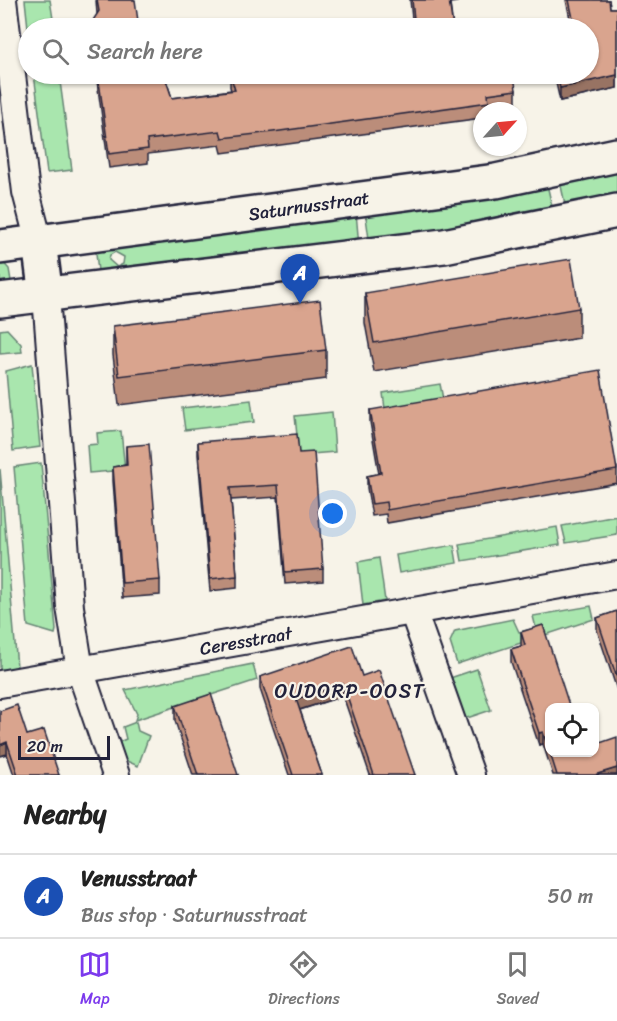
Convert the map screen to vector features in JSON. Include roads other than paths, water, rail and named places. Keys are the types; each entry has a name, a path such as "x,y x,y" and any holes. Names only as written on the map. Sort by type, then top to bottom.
{"street":[{"path":"3,0 26,192 39,242 46,296 70,608 80,670 116,775"},
{"name":"Saturnusstraat","path":"0,247 496,181 617,155"},
{"path":"0,300 444,246 617,211"},
{"name":"Ceresstraat","path":"0,684 617,575"},
{"path":"413,611 471,775"}],"place":[{"name":"Venusstraat","path":"300,304"}],"district":[{"name":"OUDORP-OOST","path":"350,691"}]}
